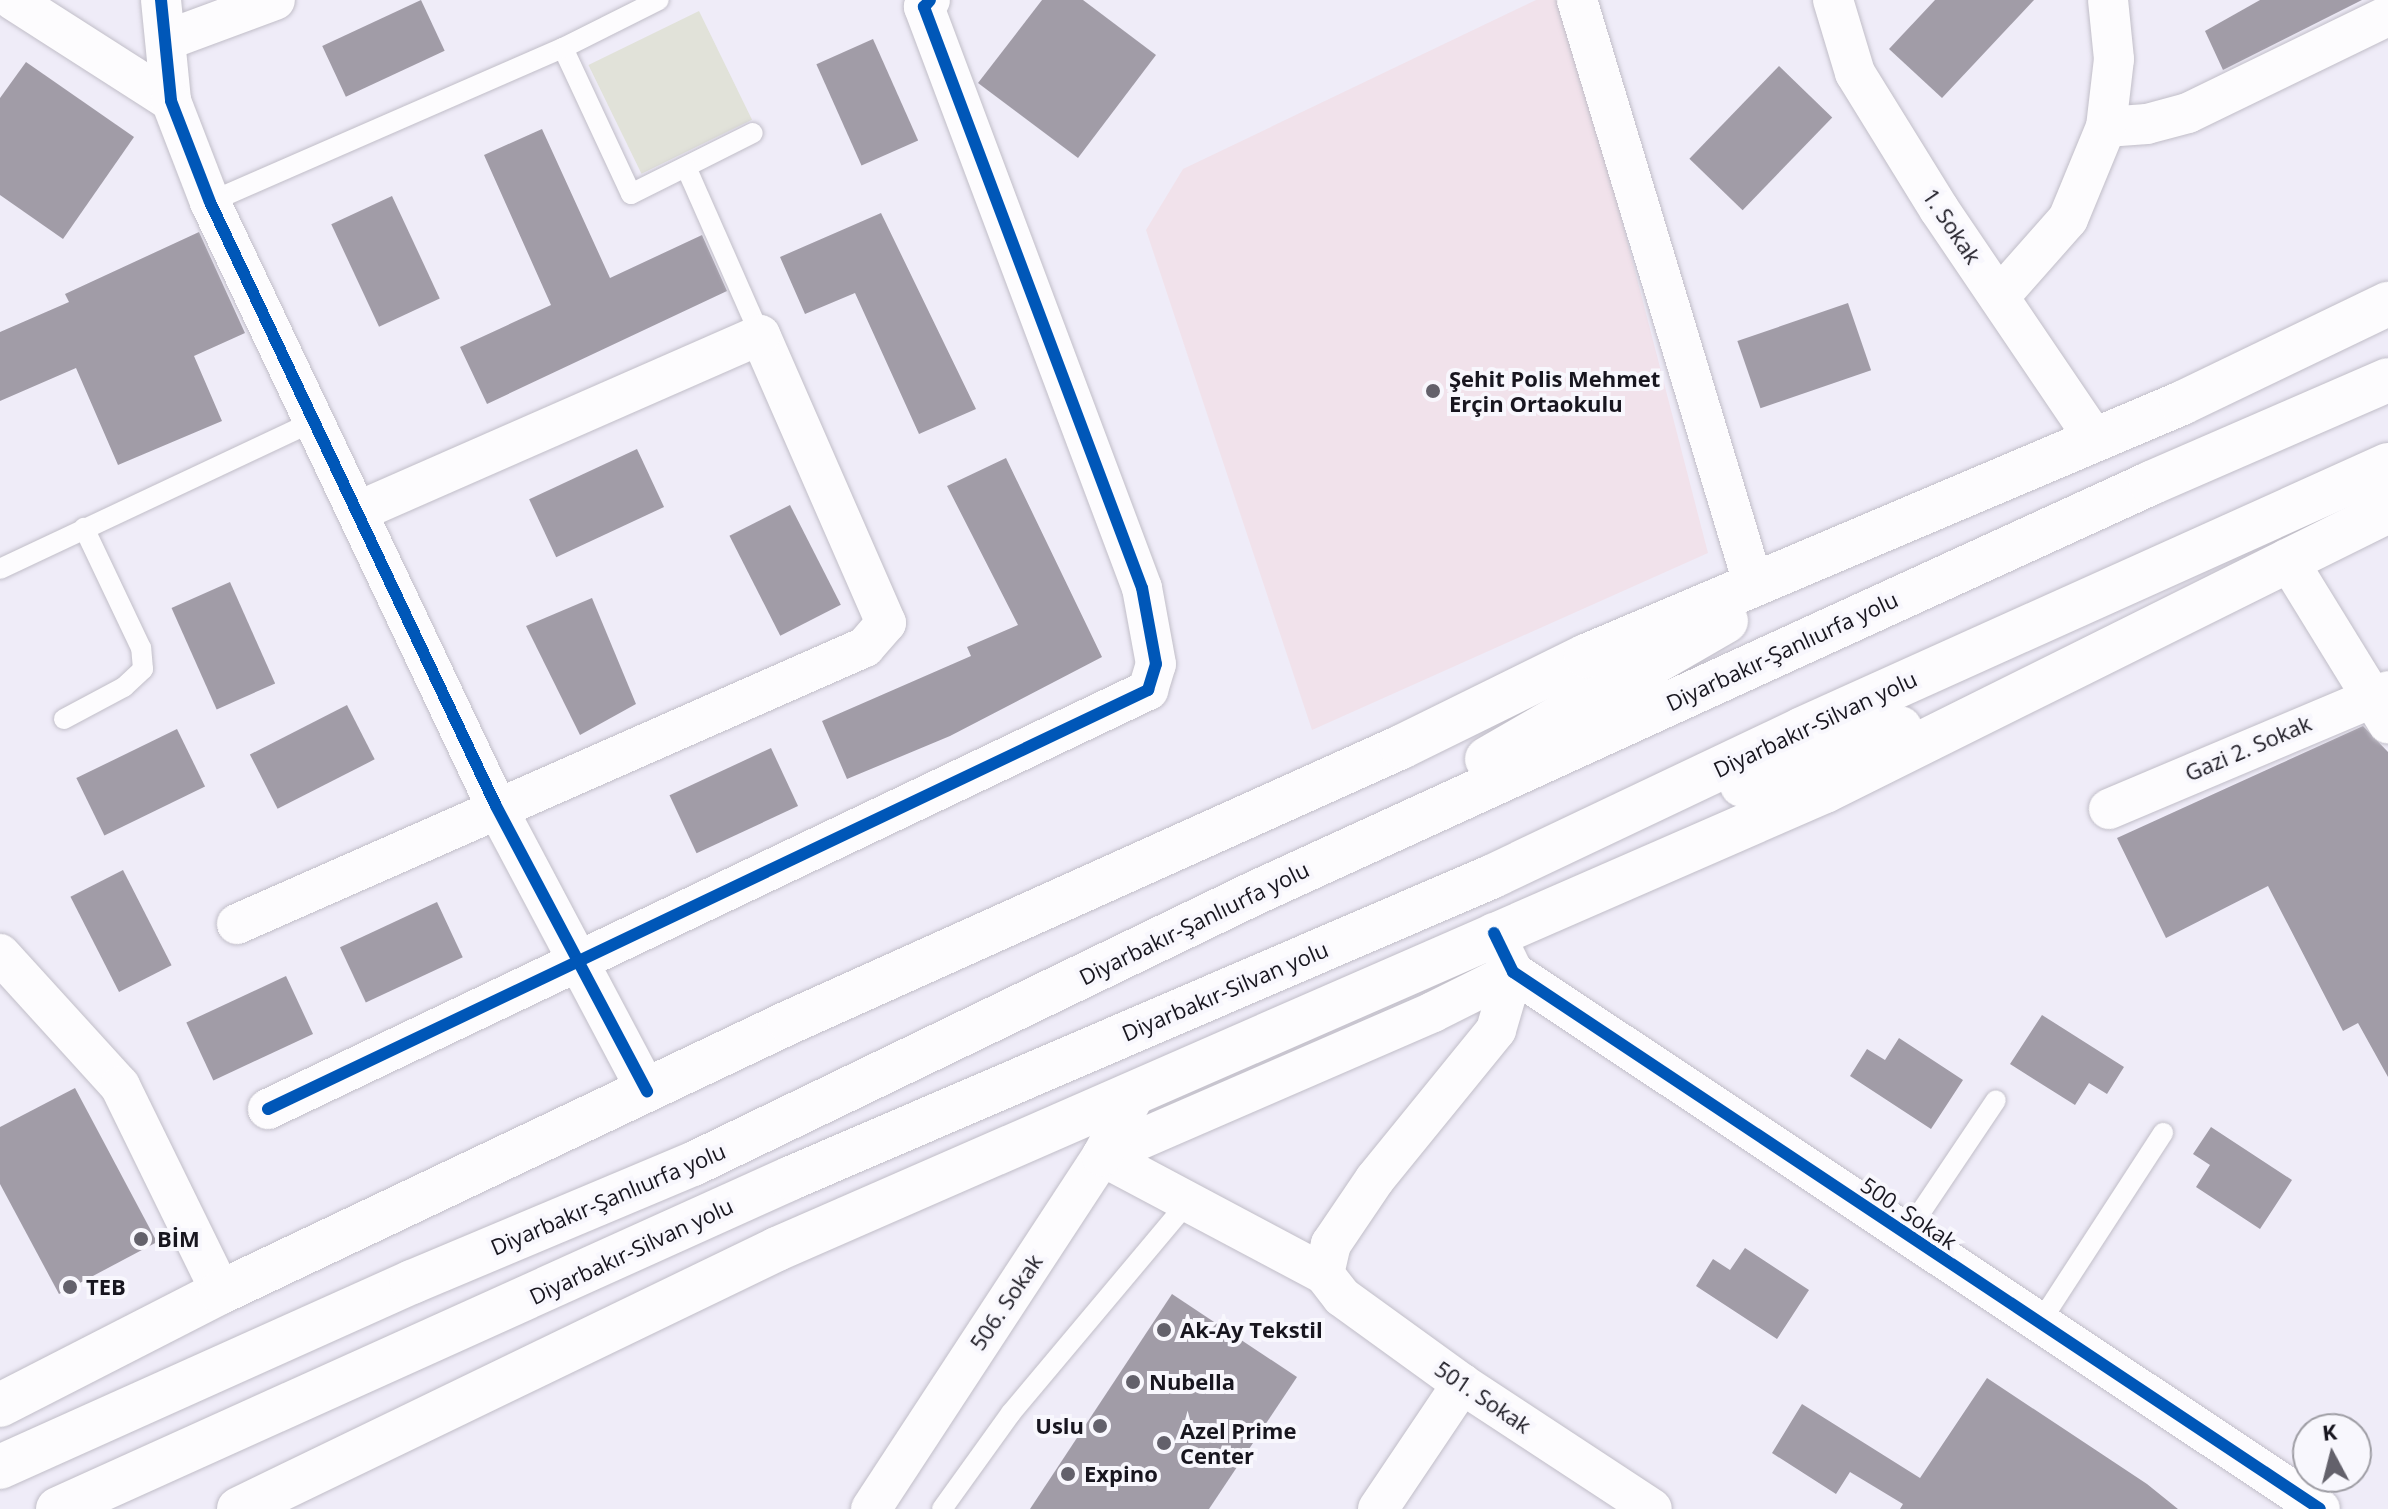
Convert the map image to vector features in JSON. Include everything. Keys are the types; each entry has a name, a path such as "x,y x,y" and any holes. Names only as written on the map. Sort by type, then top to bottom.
{"highway":[{"path":"4,1402 221,1292 647,1091 1753,583 2095,439 2388,304"},
{"name":"Diyarbakır-Şanlıurfa yolu","path":"0,1467 412,1282 693,1164 1257,892 2151,483 2388,380"},
{"name":"Diyarbakır-Silvan yolu","path":"58,1509 791,1178 1491,877 1802,729 2388,465"},
{"path":"239,1509 777,1249 1494,933 1825,791 2388,511"},
{"path":"1257,892 1898,522"},
{"path":"1491,877 2072,667"}],"street":[{"path":"13,0 171,101"},
{"path":"161,0 171,101 210,202 359,511 496,806 647,1091"},
{"path":"167,40 275,0"},
{"path":"1577,0 1753,583"},
{"name":"1. Sokak","path":"1833,0 1855,73 1999,297 2095,439"},
{"path":"1999,297 2068,219 2106,127 2114,59 2108,0"},
{"path":"268,1109 575,959 1148,690 1156,664 1142,588 925,2"},
{"path":"2106,127 2147,124 2188,113 2388,16"},
{"path":"237,924 496,806 865,647 886,623 760,335 359,511"},
{"path":"2287,559 2384,704"},
{"name":"Gazi 2. Sokak","path":"2109,809 2384,704"},
{"path":"1324,1274 1331,1244 1375,1179 1496,1030 1513,972 1494,933"},
{"path":"0,954 120,1086 221,1292"},
{"path":"1102,1156 1433,1012 1513,972"},
{"name":"500. Sokak","path":"1513,972 2320,1509"},
{"name":"506. Sokak","path":"871,1509 1102,1156 1136,1092"},
{"name":"501. Sokak","path":"1102,1156 1324,1274 1342,1297 1462,1384 1652,1509"},
{"path":"1378,1509 1462,1384"}],"lane":[{"path":"210,202 563,48 659,0"},
{"path":"563,48 631,194 753,133"},
{"path":"686,167 760,335"},
{"path":"0,569 315,421"},
{"path":"64,719 124,687 143,669 141,648 84,528"},
{"path":"1906,1234 1996,1100"},
{"path":"2039,1324 2163,1133"},
{"path":"942,1509 1011,1413 1188,1202"}],"shaded area":[{"name":"Şehit Polis Mehmet Erçin Ortaokulu","path":"1536,0 1565,0 1708,553 1312,730 1146,230 1183,169"},
{"path":"699,11 752,120 641,174 588,65"}],"building":[{"path":"421,0 445,51 346,97 322,46"},
{"path":"1042,0 1083,0 1156,55 1078,158 978,83"},
{"path":"1935,0 2034,0 1942,98 1889,49"},
{"path":"2260,0 2362,0 2223,70 2205,31"},
{"path":"873,39 918,140 862,166 816,64"},
{"path":"26,62 134,137 63,239 0,195 0,98"},
{"path":"1779,66 1832,117 1743,210 1689,159"},
{"path":"542,129 610,278 702,235 727,291 487,404 460,347 551,305 484,155"},
{"path":"392,196 440,298 379,327 331,224"},
{"path":"881,213 976,409 919,434 855,293 805,314 780,257"},
{"path":"199,232 245,333 194,356 222,421 118,465 76,368 0,401 0,332 69,302 65,294"},
{"path":"1848,303 1871,370 1760,408 1737,341"},
{"path":"637,449 664,507 556,557 529,499"},
{"path":"1006,458 1102,657 950,736 847,779 822,721 971,656 967,647 1018,625 947,486"},
{"path":"790,505 841,605 780,636 729,536"},
{"path":"230,582 275,683 217,709 172,608"},
{"path":"592,598 636,704 580,735 526,626"},
{"path":"347,705 375,759 278,809 250,754"},
{"path":"2363,726 2388,752 2388,1077 2358,1023 2343,1031 2268,886 2166,938 2117,838"},
{"path":"177,729 205,787 104,836 76,778"},
{"path":"771,748 798,806 697,853 669,795"},
{"path":"123,870 172,965 119,992 70,897"},
{"path":"437,902 463,957 366,1003 340,947"},
{"path":"286,976 313,1034 213,1080 186,1022"},
{"path":"2042,1015 2124,1067 2107,1094 2089,1083 2075,1105 2010,1064"},
{"path":"1899,1038 1963,1080 1931,1129 1850,1076 1867,1049 1885,1060"},
{"path":"75,1088 157,1242 59,1294 0,1184 0,1127"},
{"path":"2211,1127 2292,1180 2260,1229 2196,1187 2210,1165 2193,1154"},
{"path":"1745,1248 1809,1290 1777,1339 1696,1286 1713,1259 1730,1270"},
{"name":"Azel Prime Center","path":"1172,1294 1297,1377 1209,1509 1030,1509"},
{"path":"1987,1378 2147,1484 2178,1509 1900,1509 1903,1504 1850,1472 1836,1494 1772,1453 1802,1404 1920,1478"}],"cycle path":[{"path":"161,0 171,101 210,202 496,806 647,1091"},
{"path":"268,1109 1148,690 1156,664 1142,588 924,7 930,0"},
{"path":"1494,933 1513,972 2320,1509"}],"place":[{"name":"Şehit Polis Mehmet Erçin Ortaokulu","path":"1433,391"},
{"name":"BİM","path":"141,1239"},
{"name":"TEB","path":"70,1287"},
{"name":"Ak-Ay Tekstil","path":"1164,1330"},
{"name":"Nubella","path":"1133,1382"},
{"name":"Uslu","path":"1100,1426"},
{"name":"Azel Prime Center","path":"1164,1443"},
{"name":"Expino","path":"1068,1474"}]}
